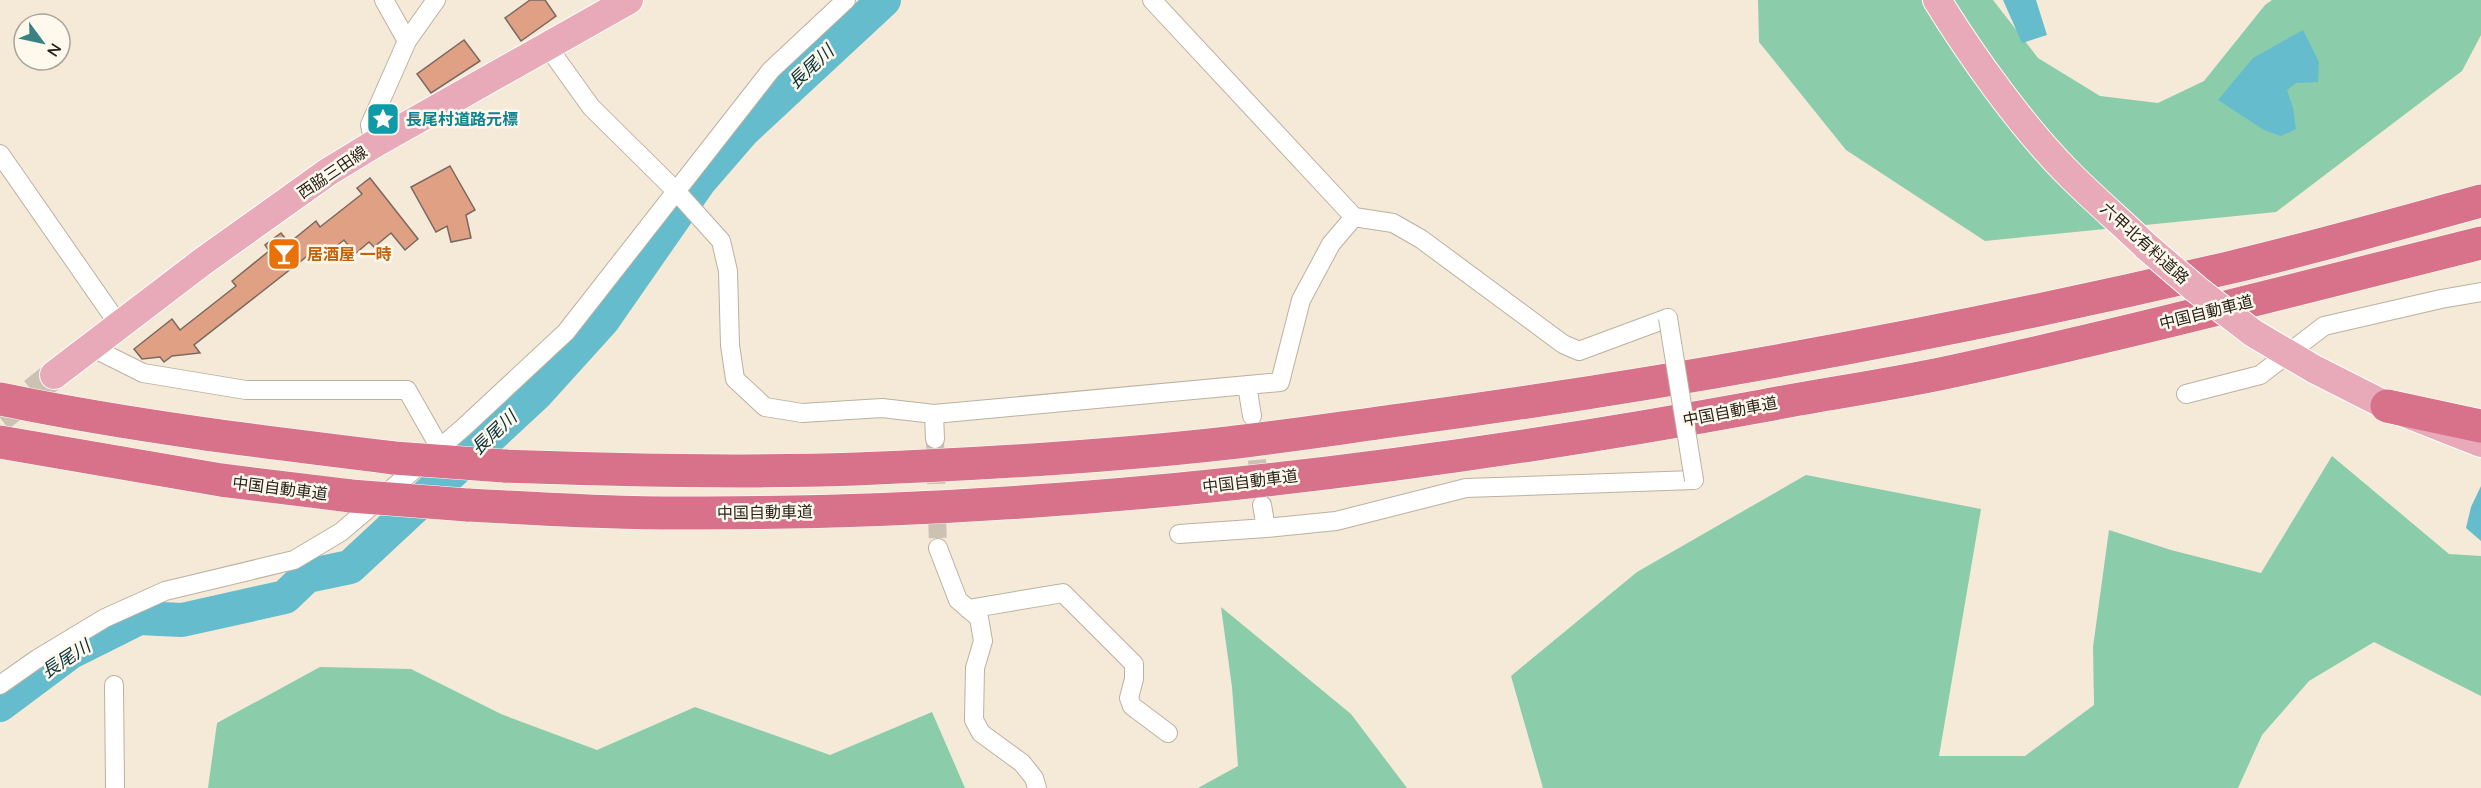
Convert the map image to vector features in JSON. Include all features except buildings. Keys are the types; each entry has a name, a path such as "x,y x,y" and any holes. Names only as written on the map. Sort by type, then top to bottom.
{"highway":[{"path":"0,399 98,418 238,439 394,458 504,466 706,472 857,469 1036,459 1200,445 1509,405 1831,352 2231,267 2481,201"},
{"name":"中国自動車道","path":"0,442 221,480 351,496 467,505 609,512 703,513 865,511 1037,502 1221,485 1478,453 1633,429 1959,370 2200,314 2481,243"},
{"path":"2387,406 2439,415 2479,438"}],"main road":[{"name":"西脇三田線","path":"54,375 318,179 374,144 629,0"},
{"name":"六甲北有料道路","path":"1937,0 1992,80 2032,132 2069,174 2147,247 2253,333 2314,369 2387,406"}],"street":[{"path":"384,0 406,41"},
{"path":"374,144 370,125 406,41 436,0"},
{"path":"0,685 37,659 105,618 165,591 294,560 341,532 440,448 566,332 771,70 846,0"},
{"path":"1152,0 1354,217 1393,223 1421,239 1563,344 1579,351 1668,318 1694,480 1466,488 1336,521 1179,534"},
{"path":"548,47 591,107 676,191 721,241 728,271 730,345 735,380 765,407 802,413 882,408 934,414 1280,382 1301,300 1331,244 1354,217"},
{"path":"0,154 119,325"},
{"path":"2186,394 2260,375 2324,326 2481,292"},
{"path":"91,347 143,373 246,390 407,390 440,448"},
{"path":"1247,385 1252,416"},
{"path":"934,414 935,439"},
{"path":"1262,506 1266,528"},
{"path":"938,548 958,600 979,618 983,641 975,668 974,720 981,733 1022,763 1034,778 1037,788"},
{"path":"968,609 1063,593 1134,664 1134,679 1129,698 1132,706 1168,733"},
{"path":"114,685 115,788"}],"green space":[{"path":"1758,0 1993,0 2038,58 2100,96 2158,103 2204,81 2265,5 2272,0 2481,0 2481,35 2462,71 2276,212 1985,241 1846,150 1759,42"},
{"path":"2332,456 2449,554 2481,556 2481,696 2374,642 2309,681 2262,735 2238,788 1543,788 1511,676 1637,572 1806,475 1981,509 1939,756 2025,756 2094,705 2093,647 2109,530 2171,550 2261,573"},
{"path":"1221,607 1351,714 1407,788 1198,788 1238,766 1232,687"},
{"path":"320,667 411,669 501,714 597,750 695,707 830,755 932,712 965,788 208,788 217,723"}],"water":[{"path":"2003,0 2036,0 2047,35 2022,43"},
{"path":"2303,30 2319,62 2318,82 2296,83 2287,90 2296,129 2281,136 2264,130 2218,100 2253,58"},
{"path":"2481,486 2481,541 2466,528 2471,507"}],"waterway":[{"name":"長尾川","path":"0,705 71,652 139,618 182,620 285,597 307,576 350,567 536,394 603,320 699,182 744,130 884,0"}],"tunnel":[{"path":"0,418 54,375"},
{"path":"1254,433 1260,489"},
{"path":"935,439 938,548"}],"place":[{"name":"長尾村道路元標","path":"383,119"},
{"name":"居酒屋 一時","path":"284,254"}]}
